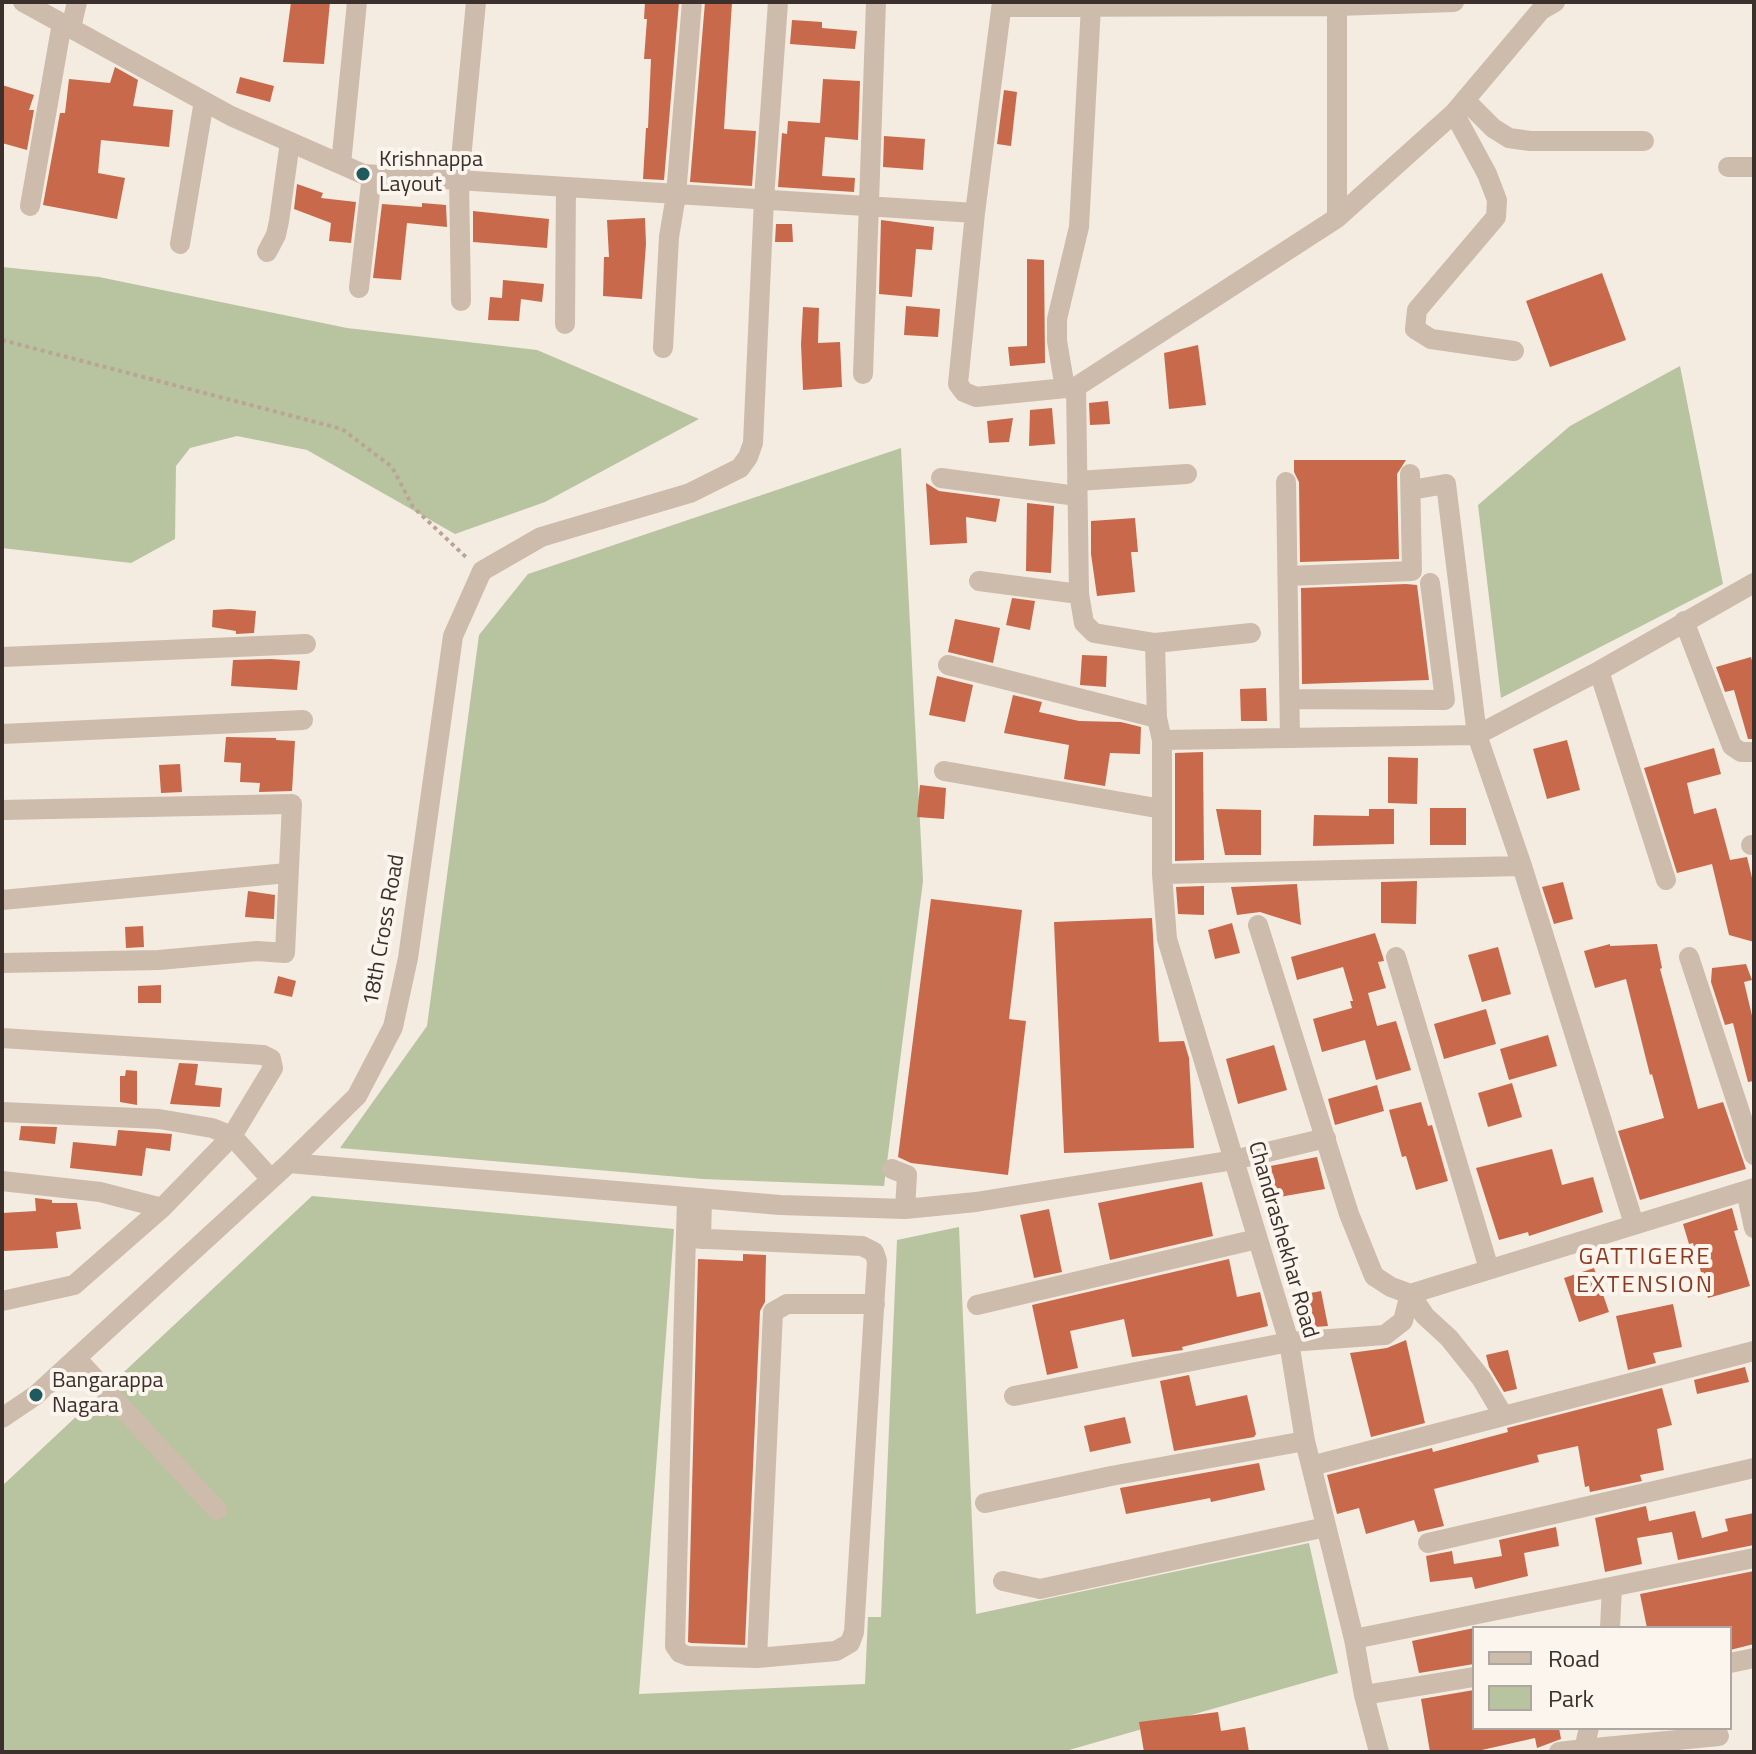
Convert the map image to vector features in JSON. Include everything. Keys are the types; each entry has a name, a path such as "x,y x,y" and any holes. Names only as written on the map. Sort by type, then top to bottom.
{"street":[{"path":"30,206 66,26 77,2"},
{"path":"341,164 357,2"},
{"path":"461,301 459,180 476,2"},
{"path":"663,348 668,250 676,195 692,2"},
{"path":"482,571 541,537 690,493 740,468 748,457 753,443 764,199 778,2"},
{"path":"863,374 876,2"},
{"path":"1454,2 1002,4 975,213 958,384 964,392 976,397 1071,387 1337,218 1460,107 1541,10 1555,2"},
{"path":"28,3 204,101 363,174 975,213"},
{"path":"1337,4 1337,218"},
{"path":"1091,6 1079,227 1057,319 1057,341 1071,387 1079,594 1084,623 1094,633 1155,643 1251,633"},
{"path":"180,244 204,101"},
{"path":"1460,107 1509,138 1530,141 1644,141"},
{"path":"1460,107 1497,200 1496,217 1417,310 1415,329 1431,339 1514,351"},
{"path":"267,252 279,221 290,142"},
{"path":"1728,167 1754,167"},
{"path":"359,288 372,175"},
{"path":"565,324 566,187"},
{"path":"941,478 1077,488 1187,474"},
{"path":"1286,482 1290,738"},
{"path":"1288,576 1412,571 1411,482 1446,484 1477,735 1522,866 1634,1224"},
{"name":"18th Cross Road","path":"2,1418 36,1395 289,1163 357,1096 393,1027 408,958 453,636 482,571"},
{"path":"979,581 1079,594"},
{"path":"1290,699 1442,701 1446,696 1430,583"},
{"path":"1162,740 1477,735 1599,671 1754,583"},
{"path":"1436,622 1463,618"},
{"path":"1684,621 1732,746 1741,752 1754,752"},
{"name":"Chandrashekhar Road","path":"1155,643 1157,718 1162,740 1163,939 1289,1342 1305,1441 1379,1752"},
{"path":"2,657 306,644"},
{"path":"948,665 1157,718"},
{"path":"1599,671 1666,880"},
{"path":"1445,692 1471,689"},
{"path":"1401,701 1404,736"},
{"path":"2,734 303,720"},
{"path":"944,771 1162,809"},
{"path":"2,810 292,804 285,953 257,951 159,960 2,963"},
{"path":"1162,874 1522,866"},
{"path":"2,900 287,873"},
{"path":"1258,925 1349,1214 1374,1276 1410,1294 1425,1316 1449,1338 1481,1378 1503,1415"},
{"path":"1396,957 1489,1269"},
{"path":"1689,957 1754,1155"},
{"path":"2,1038 263,1055 271,1059 273,1068 232,1136 162,1208 74,1285 2,1301"},
{"path":"2,1112 159,1119 201,1125 232,1136 270,1178"},
{"path":"289,1163 694,1199 905,1209 976,1195 1234,1160 1326,1138"},
{"path":"892,1169 907,1175 905,1209"},
{"path":"2,1181 100,1192 162,1208"},
{"path":"1410,1294 1750,1190 1754,1228"},
{"path":"693,1239 870,1248 874,1252 877,1261 875,1304 854,1632 850,1643 836,1651 757,1658 688,1656 680,1653 675,1646 694,1199"},
{"path":"977,1305 1257,1239"},
{"path":"1014,1396 1289,1342 1385,1335 1403,1321 1410,1294"},
{"path":"757,1658 773,1312 787,1304 875,1304"},
{"path":"1311,1466 1754,1351"},
{"path":"76,1358 217,1510"},
{"path":"985,1503 1111,1476 1305,1441"},
{"path":"1428,1543 1754,1468"},
{"path":"1003,1581 1040,1589 1326,1527"},
{"path":"1354,1639 1754,1558"},
{"path":"1610,1626 1612,1587"},
{"path":"1732,1663 1754,1658"},
{"path":"1364,1695 1472,1677"},
{"path":"1584,1751 1589,1730"},
{"path":"1559,1752 1719,1736"}],"path":[{"path":"2,340 342,429 392,467 413,507 482,571"}],"green space":[{"path":"2,267 99,277 347,328 537,350 699,419 545,502 455,534 307,450 237,436 190,448 176,466 175,539 131,563 2,548"},
{"path":"1680,366 1723,584 1501,698 1478,505 1570,426"},
{"path":"901,448 923,881 884,1186 703,1179 340,1148 427,1026 479,635 528,574"},
{"path":"312,1196 674,1229 639,1694 865,1684 868,1617 881,1617 897,1240 959,1227 976,1614 1309,1543 1338,1673 1062,1752 2,1752 2,1486"}],"building":[{"path":"291,2 330,2 324,64 283,62"},
{"path":"645,2 679,2 664,180 643,179 651,59 644,59"},
{"path":"705,2 732,2 724,129 756,131 752,186 690,182"},
{"path":"792,20 822,22 822,28 857,31 855,49 790,44"},
{"path":"115,67 138,80 133,106 173,110 169,147 101,140 98,173 125,178 117,219 43,205 60,113 65,113 69,79 110,83"},
{"path":"240,77 274,86 270,102 236,93"},
{"path":"823,79 860,81 858,140 825,137 822,176 855,178 854,192 778,187 782,133 787,134 788,121 820,123"},
{"path":"2,85 34,95 29,110 34,110 27,150 2,143"},
{"path":"1004,90 1017,92 1011,146 997,144"},
{"path":"884,136 925,139 923,170 883,167"},
{"path":"297,184 323,193 321,198 356,202 351,243 329,241 331,223 294,209"},
{"path":"422,203 446,205 447,227 407,223 401,280 373,278 382,204 422,207"},
{"path":"473,211 549,219 547,248 473,242"},
{"path":"645,218 642,299 603,296 604,257 609,257 607,220"},
{"path":"881,220 934,227 932,250 916,249 912,297 879,294"},
{"path":"776,224 792,224 793,242 775,242"},
{"path":"1027,259 1044,260 1045,363 1010,366 1008,347 1027,346"},
{"path":"1602,273 1626,340 1550,367 1526,301"},
{"path":"503,280 544,284 542,302 521,299 519,321 488,320 490,297 502,298"},
{"path":"906,306 940,309 938,337 904,335"},
{"path":"803,307 819,308 818,343 840,342 842,387 803,390"},
{"path":"1198,345 1206,405 1169,409 1164,353"},
{"path":"1108,401 1110,424 1090,425 1089,403"},
{"path":"1052,408 1055,444 1029,446 1030,410"},
{"path":"1013,418 1009,442 989,443 987,421"},
{"path":"1294,460 1406,460 1397,474 1399,559 1300,562 1299,482 1294,472"},
{"path":"926,483 939,491 1000,499 996,522 966,517 967,543 930,545"},
{"path":"1027,503 1054,506 1051,573 1026,571"},
{"path":"1135,518 1138,552 1131,552 1135,592 1097,596 1091,554 1091,521"},
{"path":"1417,585 1429,680 1302,684 1301,588"},
{"path":"1012,598 1035,601 1030,630 1006,625"},
{"path":"213,610 256,611 254,633 236,634 236,631 212,627"},
{"path":"955,619 1000,628 993,663 948,652"},
{"path":"1082,655 1107,656 1106,687 1080,685"},
{"path":"1751,657 1754,668 1754,739 1748,739 1734,690 1725,692 1716,667"},
{"path":"233,660 300,661 297,690 231,686"},
{"path":"937,676 973,685 965,722 929,715"},
{"path":"1266,688 1267,721 1241,721 1240,689"},
{"path":"1013,695 1042,702 1039,712 1079,721 1121,722 1141,727 1140,754 1110,753 1105,786 1064,779 1069,745 1004,733"},
{"path":"226,737 295,741 292,791 259,792 260,783 240,782 241,763 224,762"},
{"path":"1567,740 1580,790 1547,799 1533,749"},
{"path":"1714,748 1721,774 1687,783 1694,814 1716,808 1730,860 1747,857 1754,886 1754,942 1729,935 1712,864 1677,873 1644,768"},
{"path":"1203,752 1204,860 1175,861 1175,753"},
{"path":"1388,757 1418,758 1417,804 1388,803"},
{"path":"180,764 182,792 161,793 159,765"},
{"path":"920,785 946,788 944,819 917,817"},
{"path":"1430,808 1466,808 1466,845 1430,845"},
{"path":"1216,809 1261,810 1261,855 1225,855"},
{"path":"1369,809 1394,809 1394,844 1313,846 1314,815 1369,816"},
{"path":"1417,881 1416,924 1381,923 1381,882"},
{"path":"1563,882 1573,919 1554,924 1542,887"},
{"path":"1297,884 1301,925 1260,912 1237,915 1231,887"},
{"path":"1204,886 1204,915 1178,914 1176,887"},
{"path":"248,891 275,895 274,919 245,917"},
{"path":"931,899 1022,910 1009,1019 1026,1021 1008,1175 911,1163 898,1157"},
{"path":"1152,918 1159,1042 1184,1041 1189,1058 1194,1148 1064,1153 1054,922"},
{"path":"1232,923 1240,953 1215,959 1208,930"},
{"path":"143,926 144,947 126,948 125,927"},
{"path":"1375,933 1384,961 1378,962 1386,988 1368,993 1377,1026 1396,1021 1411,1070 1376,1080 1365,1040 1322,1052 1313,1019 1352,1008 1350,1001 1353,1001 1343,967 1297,980 1291,957"},
{"path":"1610,944 1657,944 1660,969 1698,1109 1723,1102 1746,1169 1640,1200 1618,1131 1664,1118 1626,979 1595,988 1584,951"},
{"path":"1498,947 1511,994 1482,1002 1468,955"},
{"path":"1746,964 1752,980 1744,982 1754,1024 1754,1081 1748,1082 1733,1023 1725,1025 1711,982 1712,968"},
{"path":"278,976 296,981 292,997 274,993"},
{"path":"161,985 161,1003 138,1003 138,986"},
{"path":"1486,1009 1496,1044 1444,1059 1434,1024"},
{"path":"1548,1035 1557,1066 1509,1080 1500,1049"},
{"path":"1274,1045 1287,1090 1238,1104 1226,1059"},
{"path":"179,1063 198,1064 195,1085 222,1088 220,1107 170,1104"},
{"path":"126,1070 137,1071 137,1105 120,1102 120,1076 125,1076"},
{"path":"1512,1083 1522,1117 1488,1127 1478,1093"},
{"path":"1377,1085 1384,1111 1335,1125 1328,1099"},
{"path":"1421,1102 1428,1126 1432,1125 1448,1181 1416,1190 1406,1156 1402,1157 1389,1110"},
{"path":"21,1126 57,1127 55,1144 19,1140"},
{"path":"118,1130 172,1134 170,1151 146,1148 142,1176 70,1168 73,1142 116,1146"},
{"path":"1552,1149 1562,1185 1593,1177 1603,1212 1529,1236 1528,1232 1499,1240 1476,1168"},
{"path":"1317,1157 1325,1189 1268,1199 1260,1168"},
{"path":"1202,1182 1213,1236 1110,1260 1098,1203"},
{"path":"35,1198 52,1200 52,1203 77,1203 81,1229 56,1232 58,1248 4,1251 2,1213 36,1211"},
{"path":"1732,1208 1738,1230 1734,1231 1750,1286 1708,1298 1693,1243 1689,1244 1683,1224"},
{"path":"1049,1209 1062,1272 1034,1278 1020,1215"},
{"path":"743,1254 766,1255 765,1302 760,1311 745,1645 691,1643 688,1642 698,1259 743,1261"},
{"path":"1229,1259 1237,1297 1260,1292 1268,1326 1182,1347 1183,1350 1132,1357 1124,1319 1070,1331 1078,1368 1047,1375 1032,1305"},
{"path":"1594,1268 1609,1312 1579,1322 1564,1278"},
{"path":"1321,1291 1328,1326 1301,1328 1295,1296"},
{"path":"1673,1304 1682,1347 1653,1353 1656,1363 1628,1370 1616,1316"},
{"path":"1406,1340 1425,1423 1371,1437 1350,1353 1387,1348"},
{"path":"1508,1350 1517,1389 1504,1392 1489,1367 1486,1355"},
{"path":"1745,1367 1749,1382 1697,1394 1694,1380"},
{"path":"1189,1375 1196,1406 1247,1395 1256,1434 1254,1437 1174,1451 1160,1381"},
{"path":"1662,1388 1672,1425 1657,1429 1664,1470 1640,1475 1642,1481 1590,1492 1589,1486 1585,1487 1578,1446 1537,1455 1539,1462 1434,1489 1444,1526 1418,1532 1414,1520 1366,1534 1359,1508 1337,1514 1327,1475 1432,1448 1433,1452 1508,1432 1507,1428"},
{"path":"1125,1417 1131,1443 1090,1452 1084,1426"},
{"path":"1259,1463 1265,1490 1211,1502 1210,1498 1126,1514 1120,1488"},
{"path":"1646,1506 1649,1521 1695,1511 1702,1538 1728,1531 1725,1519 1754,1513 1754,1545 1678,1560 1672,1532 1637,1538 1642,1564 1605,1572 1595,1518"},
{"path":"1556,1527 1559,1546 1524,1553 1528,1576 1475,1589 1472,1577 1430,1582 1426,1556 1452,1551 1454,1564 1502,1556 1499,1540"},
{"path":"1754,1571 1754,1644 1732,1650 1732,1626 1647,1626 1640,1594"},
{"path":"1472,1628 1472,1664 1419,1673 1412,1641"},
{"path":"1472,1690 1472,1730 1559,1730 1561,1739 1537,1748 1535,1738 1473,1752 1430,1752 1421,1699"},
{"path":"1218,1712 1221,1731 1245,1727 1249,1752 1144,1752 1139,1722"}],"place":[{"name":"Krishnappa Layout","path":"363,174"},
{"name":"Bangarappa Nagara","path":"36,1395"}],"district":[{"name":"GATTIGERE EXTENSION","path":"1645,1272"}]}
